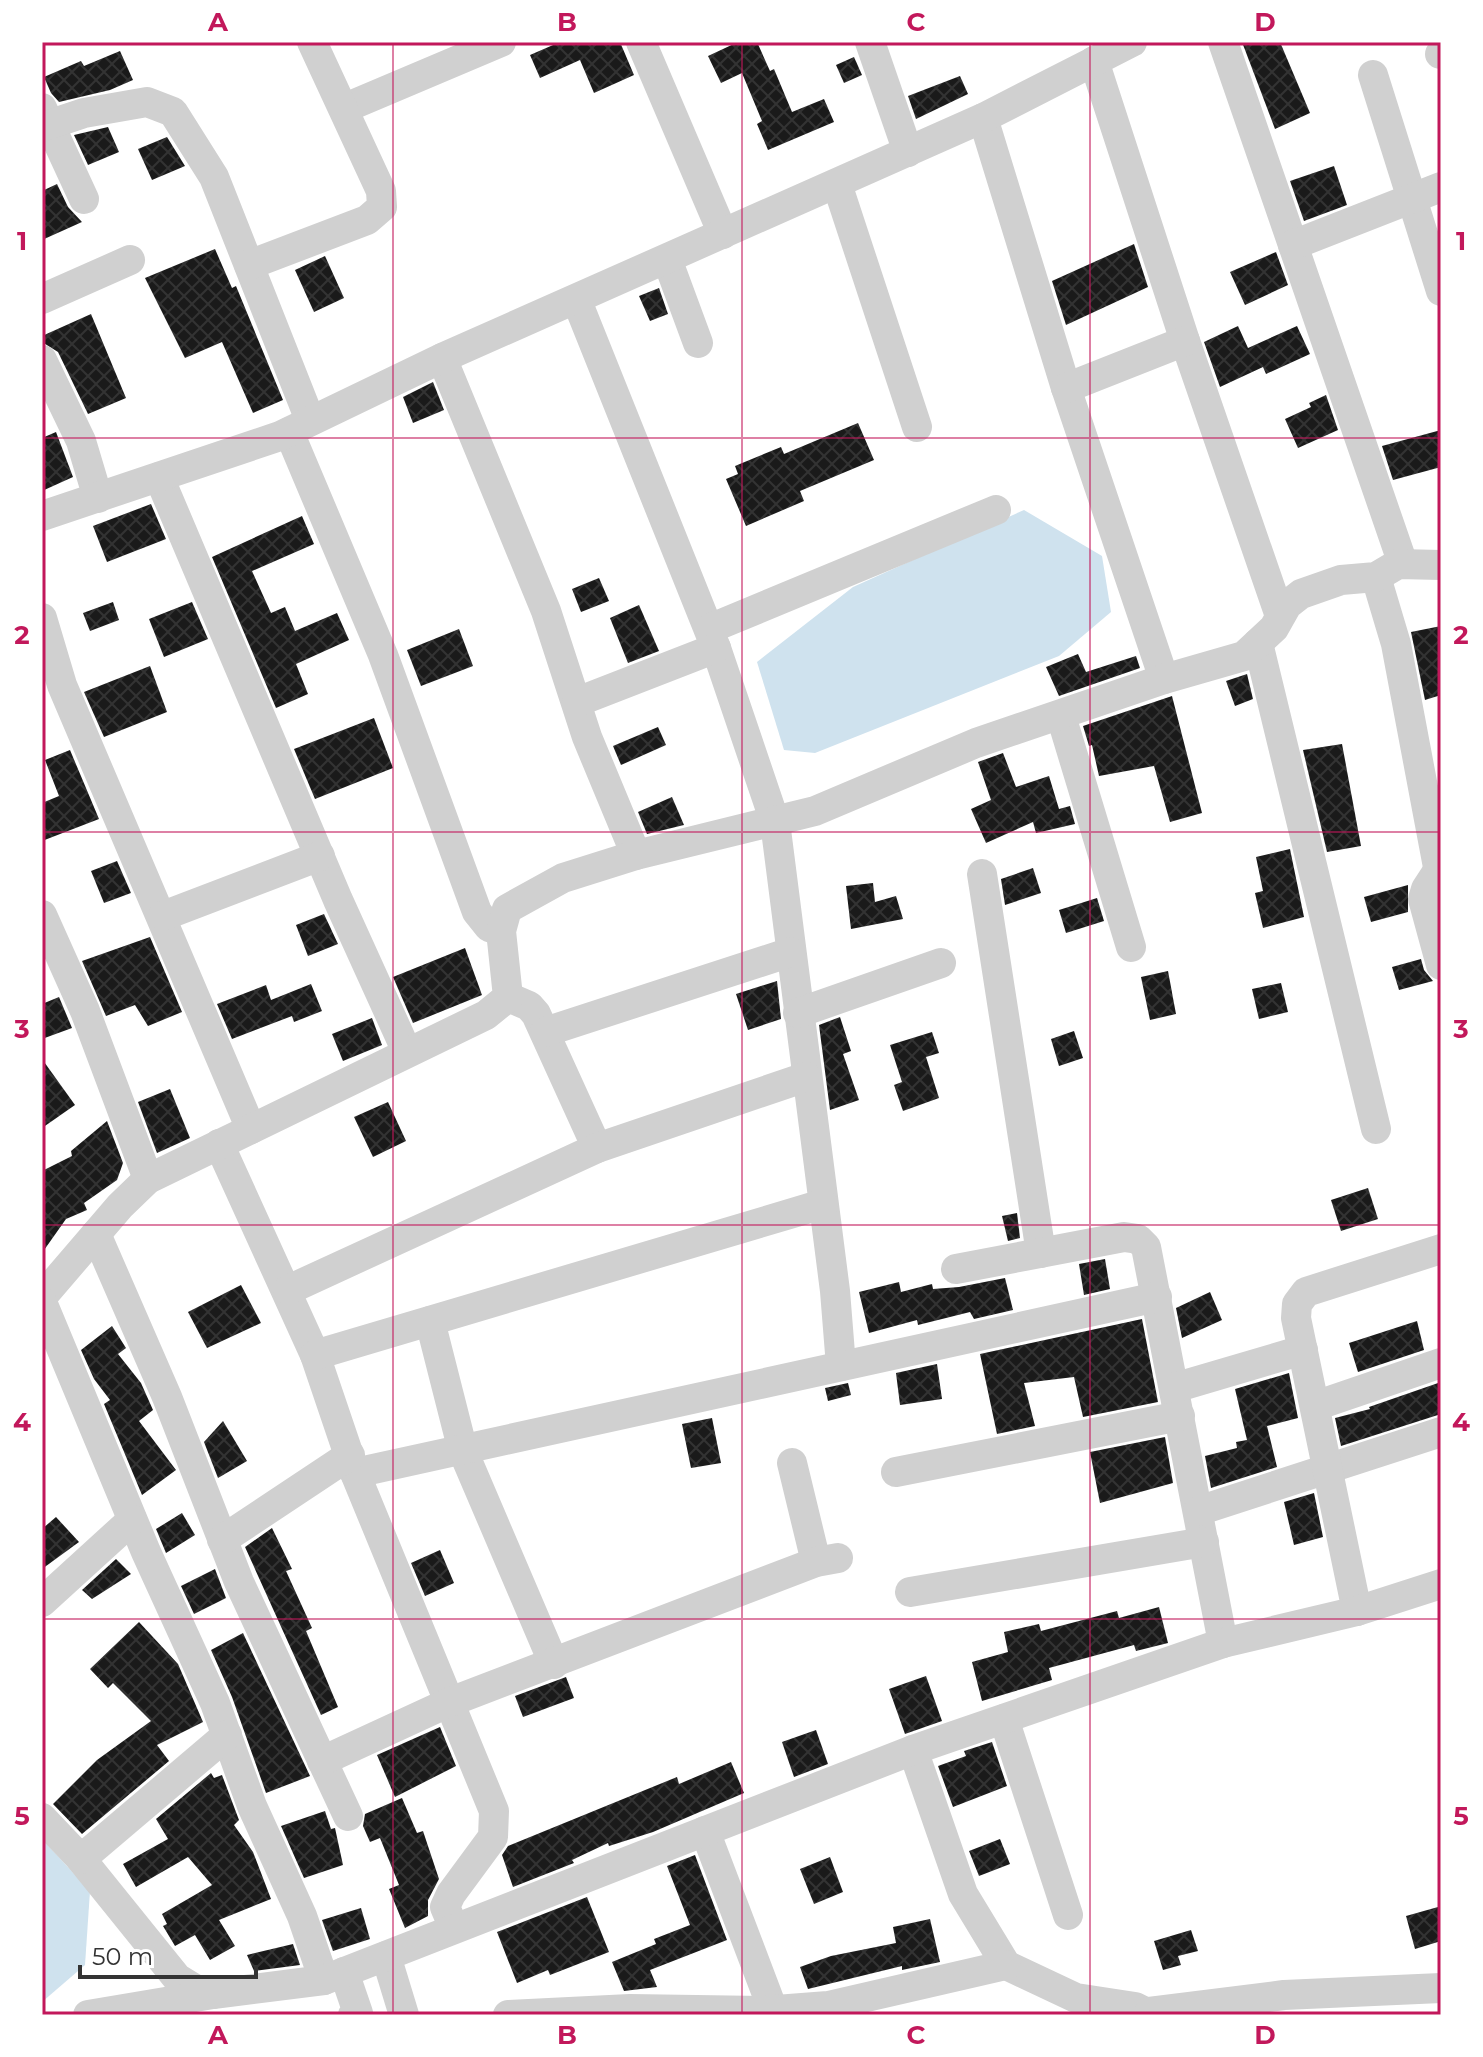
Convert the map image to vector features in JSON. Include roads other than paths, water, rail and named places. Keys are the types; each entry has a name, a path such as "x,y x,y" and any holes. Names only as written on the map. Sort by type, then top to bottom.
{"street":[{"path":"249,265 367,220 382,207 381,191 312,42"},
{"path":"345,108 501,42"},
{"path":"641,42 723,234"},
{"path":"870,42 908,152"},
{"path":"42,516 300,426 442,358 577,301 983,118 1132,42"},
{"path":"1223,42 1403,564"},
{"path":"1094,61 1185,341 1280,616"},
{"path":"1373,75 1428,193 1441,291"},
{"path":"84,199 45,120 147,102 173,112 214,177 249,265 300,426 477,912 489,927 501,931"},
{"path":"983,118 1066,388 1164,679"},
{"path":"837,184 917,427"},
{"path":"1293,245 1428,193"},
{"path":"667,259 698,343"},
{"path":"42,299 130,260"},
{"path":"577,301 712,638 775,822 841,1366"},
{"path":"1066,388 1185,341"},
{"path":"442,358 546,611 587,737 636,855"},
{"path":"42,360 52,408 81,441 98,498"},
{"path":"159,477 407,1052"},
{"path":"577,702 996,510"},
{"path":"508,997 501,931 507,909 563,878 636,855 815,811 976,743 1164,679 1244,656 1301,594 1341,580 1376,577 1403,564 1441,565"},
{"path":"1376,577 1396,644 1439,866 1437,877 1429,882 1423,899 1441,965"},
{"path":"42,618 62,685 163,916 251,1129"},
{"path":"1258,643 1376,1129"},
{"path":"1061,716 1131,947"},
{"path":"163,916 320,856"},
{"path":"982,874 1041,1253"},
{"path":"42,915 85,1011 148,1179"},
{"path":"545,1032 791,952"},
{"path":"798,1013 941,963"},
{"path":"353,2015 358,2013 302,1916 252,1806 227,1735 132,1520 42,1299 96,1234 148,1179 486,1015 508,997"},
{"path":"508,997 529,1006 545,1032 597,1148"},
{"path":"288,1290 597,1148 806,1077"},
{"path":"219,1144 315,1355 353,1464 494,1811 493,1837 451,1894 445,1907 454,1928"},
{"path":"315,1355 823,1204"},
{"path":"96,1234 144,1340 222,1540 348,1816"},
{"path":"956,1269 1124,1237 1138,1239 1146,1247 1223,1643"},
{"path":"1357,1611 1296,1318 1297,1304 1306,1292 1441,1249"},
{"path":"222,1540 353,1464 463,1451 1157,1297"},
{"path":"430,1321 463,1451 554,1664"},
{"path":"896,1472 1177,1402 1303,1350"},
{"path":"1315,1406 1441,1363"},
{"path":"1198,1511 1441,1432"},
{"path":"322,1761 450,1702 827,1560 792,1463"},
{"path":"42,1602 132,1520"},
{"path":"910,1592 1204,1542"},
{"path":"88,2015 204,2004 334,1976 913,1750 1223,1643 1357,1611 1441,1584"},
{"path":"1004,1719 1068,1915"},
{"path":"81,1859 227,1735"},
{"path":"913,1750 963,1894 1006,1965 1098,2009 1150,2014 1284,1995 1441,1988"},
{"path":"42,1818 81,1859 177,1978 195,1989 204,2004"},
{"path":"705,1831 773,2010"},
{"path":"386,1956 404,2015"},
{"path":"508,2015 630,2009 738,2012 828,2006 1006,1965"}],"water":[{"path":"1024,510 1102,556 1111,612 1059,656 815,753 784,750 757,662 853,587"},
{"path":"42,1839 90,1891 85,1965 42,2002"}]}
